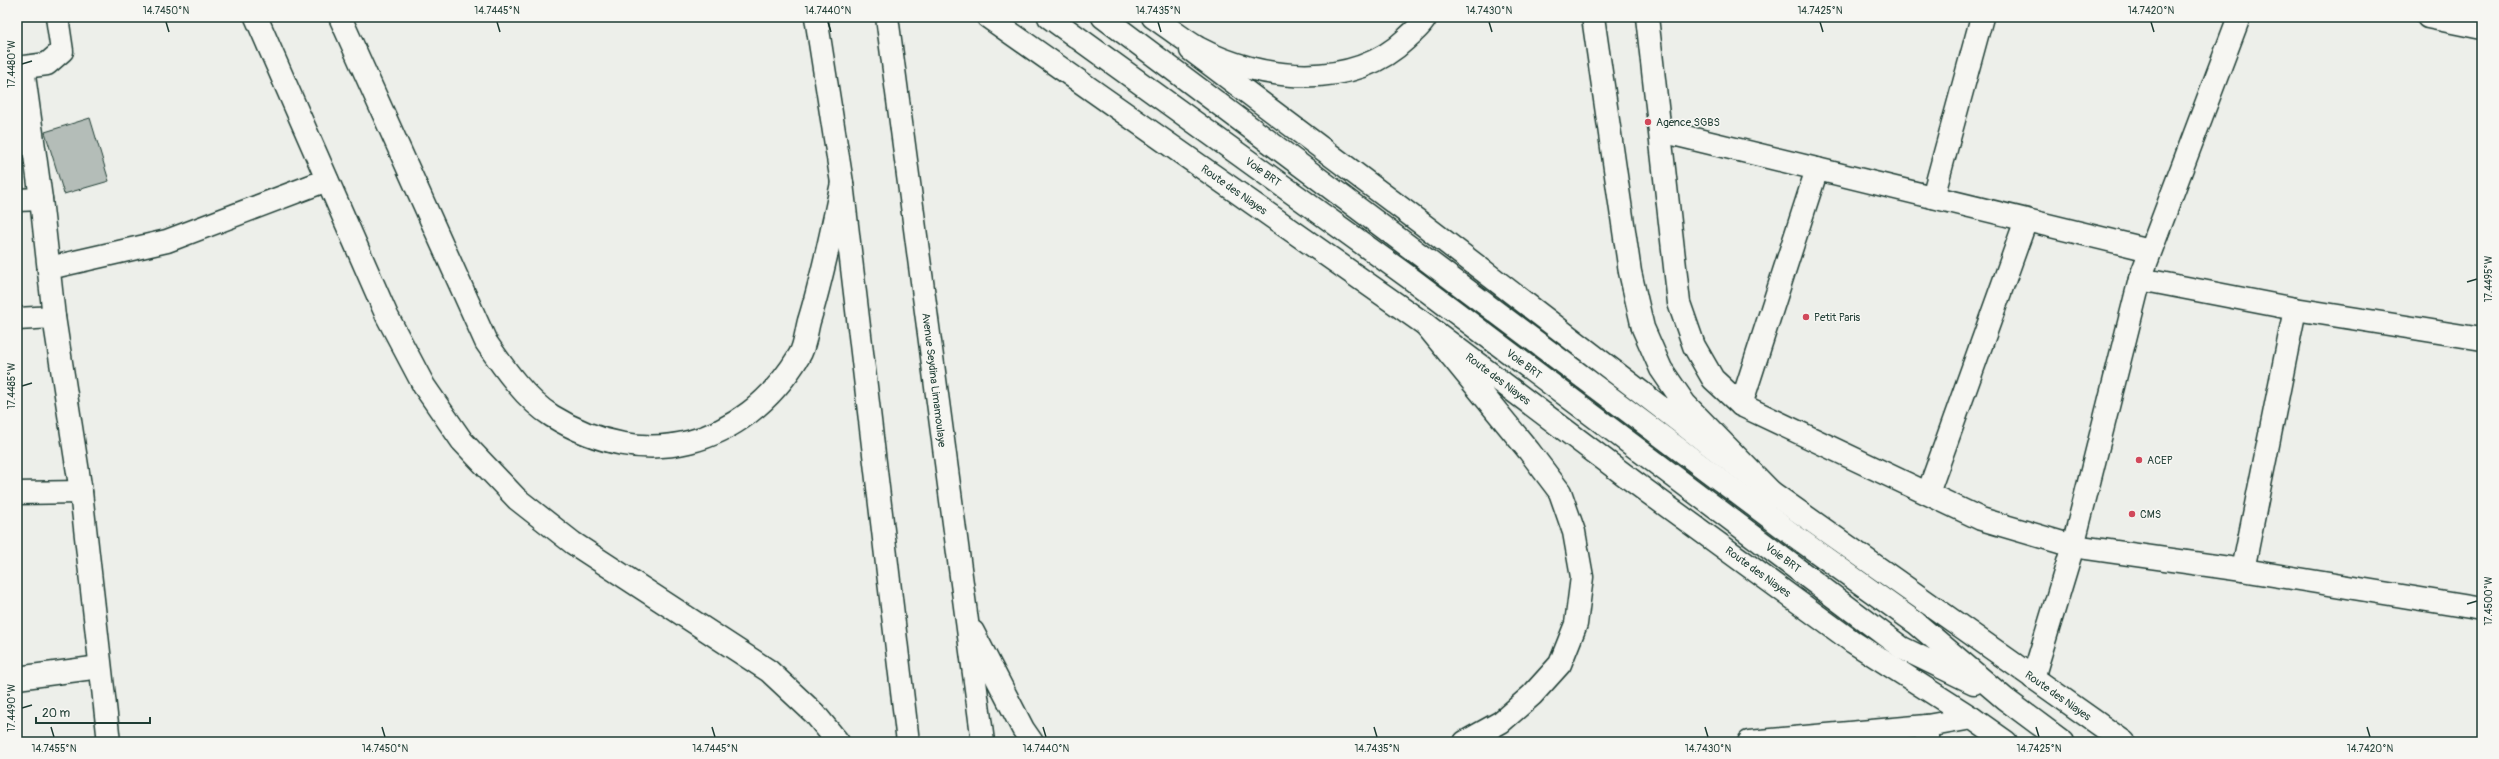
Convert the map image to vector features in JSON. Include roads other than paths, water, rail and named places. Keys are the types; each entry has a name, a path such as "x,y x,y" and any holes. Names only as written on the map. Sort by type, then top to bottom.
{"main road":[{"path":"57,17 62,51 47,64 20,68 41,199 54,317 81,492 109,742"},
{"path":"256,17 387,316 424,386 462,441 518,499 573,544 770,671 815,714 838,742"},
{"path":"340,17 486,342 509,377 551,416 593,437 638,448 688,443 734,425 764,402 800,355 814,305 842,183"},
{"path":"816,17 842,183 908,742"},
{"name":"Avenue Seydina Limamoulaye","path":"887,17 983,742"},
{"name":"Voie BRT","path":"1049,17 1417,283 1902,648 2005,699"},
{"name":"Voie BRT","path":"1103,17 1790,532 1916,623 2005,699 2063,742"},
{"name":"Route des Niayes","path":"1147,17 1425,226 1770,492 2124,742"},
{"path":"1153,17 1198,48 1247,67 1284,74 1318,75 1359,69 1393,52 1423,23 1426,17"},
{"path":"1593,17 1630,272 1643,328 1661,369 1685,404 1770,492"},
{"path":"1647,17 1661,131 1678,303 1694,346 1713,379 1741,405 1981,519 2073,546 2243,570 2482,609"},
{"path":"1933,197 1982,17"},
{"path":"2033,678 2073,546 2140,279 2239,17"},
{"path":"2428,17 2482,28"},
{"name":"Route des Niayes","path":"995,22 1426,325 1634,482 1853,642 1972,718 2006,742"},
{"path":"1661,131 2150,250"},
{"path":"1741,405 1817,169"},
{"path":"49,268 167,241 327,180"},
{"path":"17,200 41,199"},
{"path":"1928,493 2026,220"},
{"path":"2140,279 2296,308 2482,339"},
{"path":"2243,570 2296,308"},
{"path":"17,319 54,317"},
{"path":"1426,325 1529,451 1560,492 1574,532 1582,577 1576,624 1560,664 1532,695 1502,722 1465,742"},
{"path":"17,493 81,492"},
{"path":"966,618 1023,729 1032,742"},
{"path":"17,678 100,668"},
{"path":"1749,742 1927,734 1972,718"}],"place":[{"name":"Agence SGBS","path":"1648,122"},
{"name":"Petit Paris","path":"1806,317"},
{"name":"ACEP","path":"2139,460"},
{"name":"CMS","path":"2132,514"}]}
